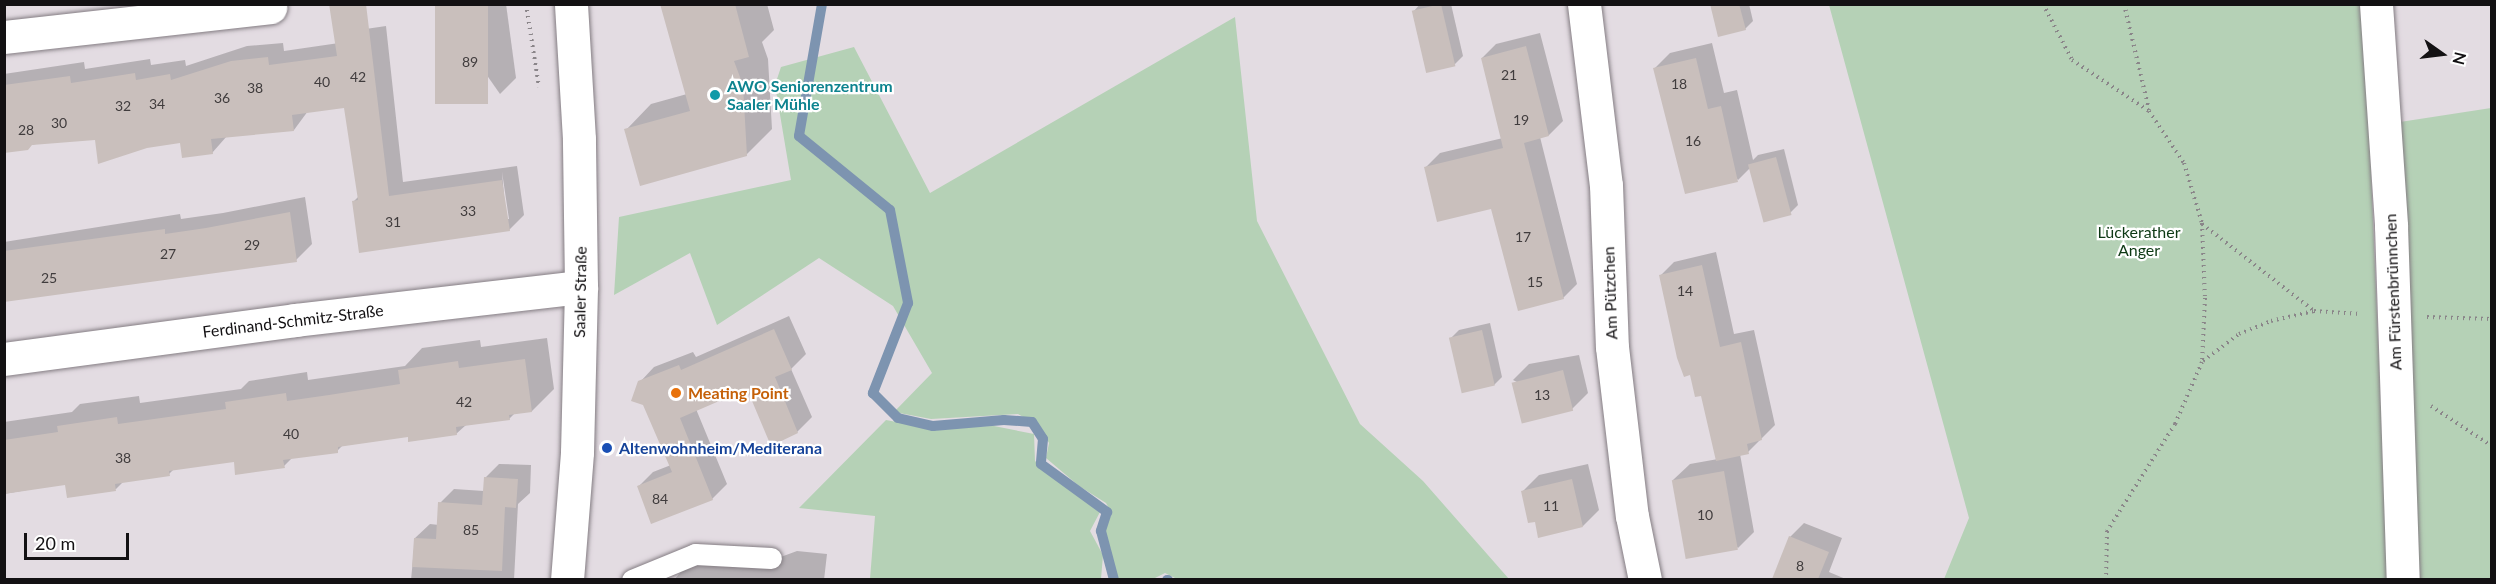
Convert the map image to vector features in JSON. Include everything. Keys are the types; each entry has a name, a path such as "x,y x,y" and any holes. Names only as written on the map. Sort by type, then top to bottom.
{"street":[{"name":"Saaler Straße","path":"567,579 577,452 581,287 579,139 571,4"},
{"name":"Am Pützchen","path":"1584,4 1606,185 1612,347 1632,516 1645,579"},
{"name":"Am Fürstenbrünnchen","path":"2376,4 2391,226 2403,579"},
{"path":"4,37 270,7"},
{"name":"Ferdinand-Schmitz-Straße","path":"4,359 295,320 581,287"}],"lane":[{"path":"632,579 695,554 771,558"}],"path":[{"path":"2043,4 2072,60 2150,111"},
{"path":"2106,579 2107,531 2175,424 2202,362 2205,298 2202,223 2184,163 2150,111 2124,4"},
{"path":"2202,223 2314,311"},
{"path":"2202,362 2239,334 2271,321 2314,311 2393,317 2492,319"},
{"path":"2395,383 2492,446"}],"green space":[{"name":"Lückerather Anger","path":"1829,5 2364,5 2388,579 1944,579 1969,518"},
{"path":"1235,17 1257,221 1360,424 1423,481 1509,579 1179,580 1165,573 1153,579 1111,577 1111,550 1103,529 1112,514 1106,503 1079,486 1046,458 1049,443 1039,426 1018,414 931,419 894,412 932,373 893,306 819,258 717,325 690,253 614,295 619,217 791,180 775,85 781,67 854,47 930,193"},
{"path":"2491,108 2491,579 2416,579 2400,122"},
{"path":"886,420 928,428 994,426 1034,434 1035,461 1100,512 1090,531 1103,555 1101,579 870,579 875,516 799,508"}],"building":[{"path":"329,4 366,4 389,196 502,180 510,231 359,253 352,201 358,200 344,108 292,115 294,131 211,139 213,154 182,158 180,143 147,148 98,164 95,140 32,145 28,150 4,153 4,85 70,76 71,83 135,73 136,80 170,74 171,80 231,61 268,57 269,65 337,56"},
{"path":"435,4 488,4 488,104 435,104"},
{"name":"AWO Seniorenzentrum Saaler Mühle","path":"660,4 735,4 749,57 734,61 743,85 747,156 640,186 624,129 690,111"},
{"path":"1441,4 1455,66 1426,73 1412,11"},
{"path":"1710,4 1739,4 1746,30 1718,37"},
{"path":"1526,46 1549,136 1524,143 1564,299 1518,311 1491,209 1437,222 1424,167 1503,148 1481,58"},
{"path":"1696,58 1708,109 1721,106 1738,182 1685,194 1653,68"},
{"path":"1776,157 1792,215 1764,222 1748,165"},
{"path":"290,212 297,262 4,302 4,251 165,229 165,234"},
{"path":"1702,265 1720,347 1741,342 1762,440 1747,444 1749,454 1716,461 1701,396 1695,397 1690,375 1684,377 1677,358 1659,275"},
{"path":"774,329 792,370 775,377 798,433 771,446 747,389 680,418 713,500 651,524 637,486 672,472 643,405 631,401 638,381 679,365 681,370"},
{"path":"1482,330 1495,386 1462,393 1449,338"},
{"path":"525,359 532,412 509,415 510,420 456,427 457,435 408,442 408,437 338,447 338,453 283,460 285,468 235,475 234,462 169,471 170,476 115,484 116,491 67,498 65,485 4,494 4,440 58,432 57,426 117,417 118,424 226,409 225,402 286,393 287,401 329,395 400,384 398,370 458,361 459,368"},
{"path":"1563,370 1573,411 1522,424 1512,383"},
{"path":"1724,471 1738,550 1686,559 1672,480"},
{"path":"484,477 518,479 516,508 505,507 502,571 412,567 414,538 436,539 438,502 482,505"},
{"path":"1572,479 1583,527 1538,538 1535,522 1528,523 1521,491"},
{"path":"1789,536 1829,552 1818,579 1772,579"}],"waterway":[{"path":"822,4 799,136 890,210 908,303 873,393 898,418 933,426 1004,420 1032,422 1043,439 1041,464 1107,512 1101,531 1114,580"}],"place":[{"name":"AWO Seniorenzentrum Saaler Mühle","path":"715,95"},
{"name":"Meating Point","path":"676,393"},
{"name":"Altenwohnheim/Mediterana","path":"607,448"}]}
